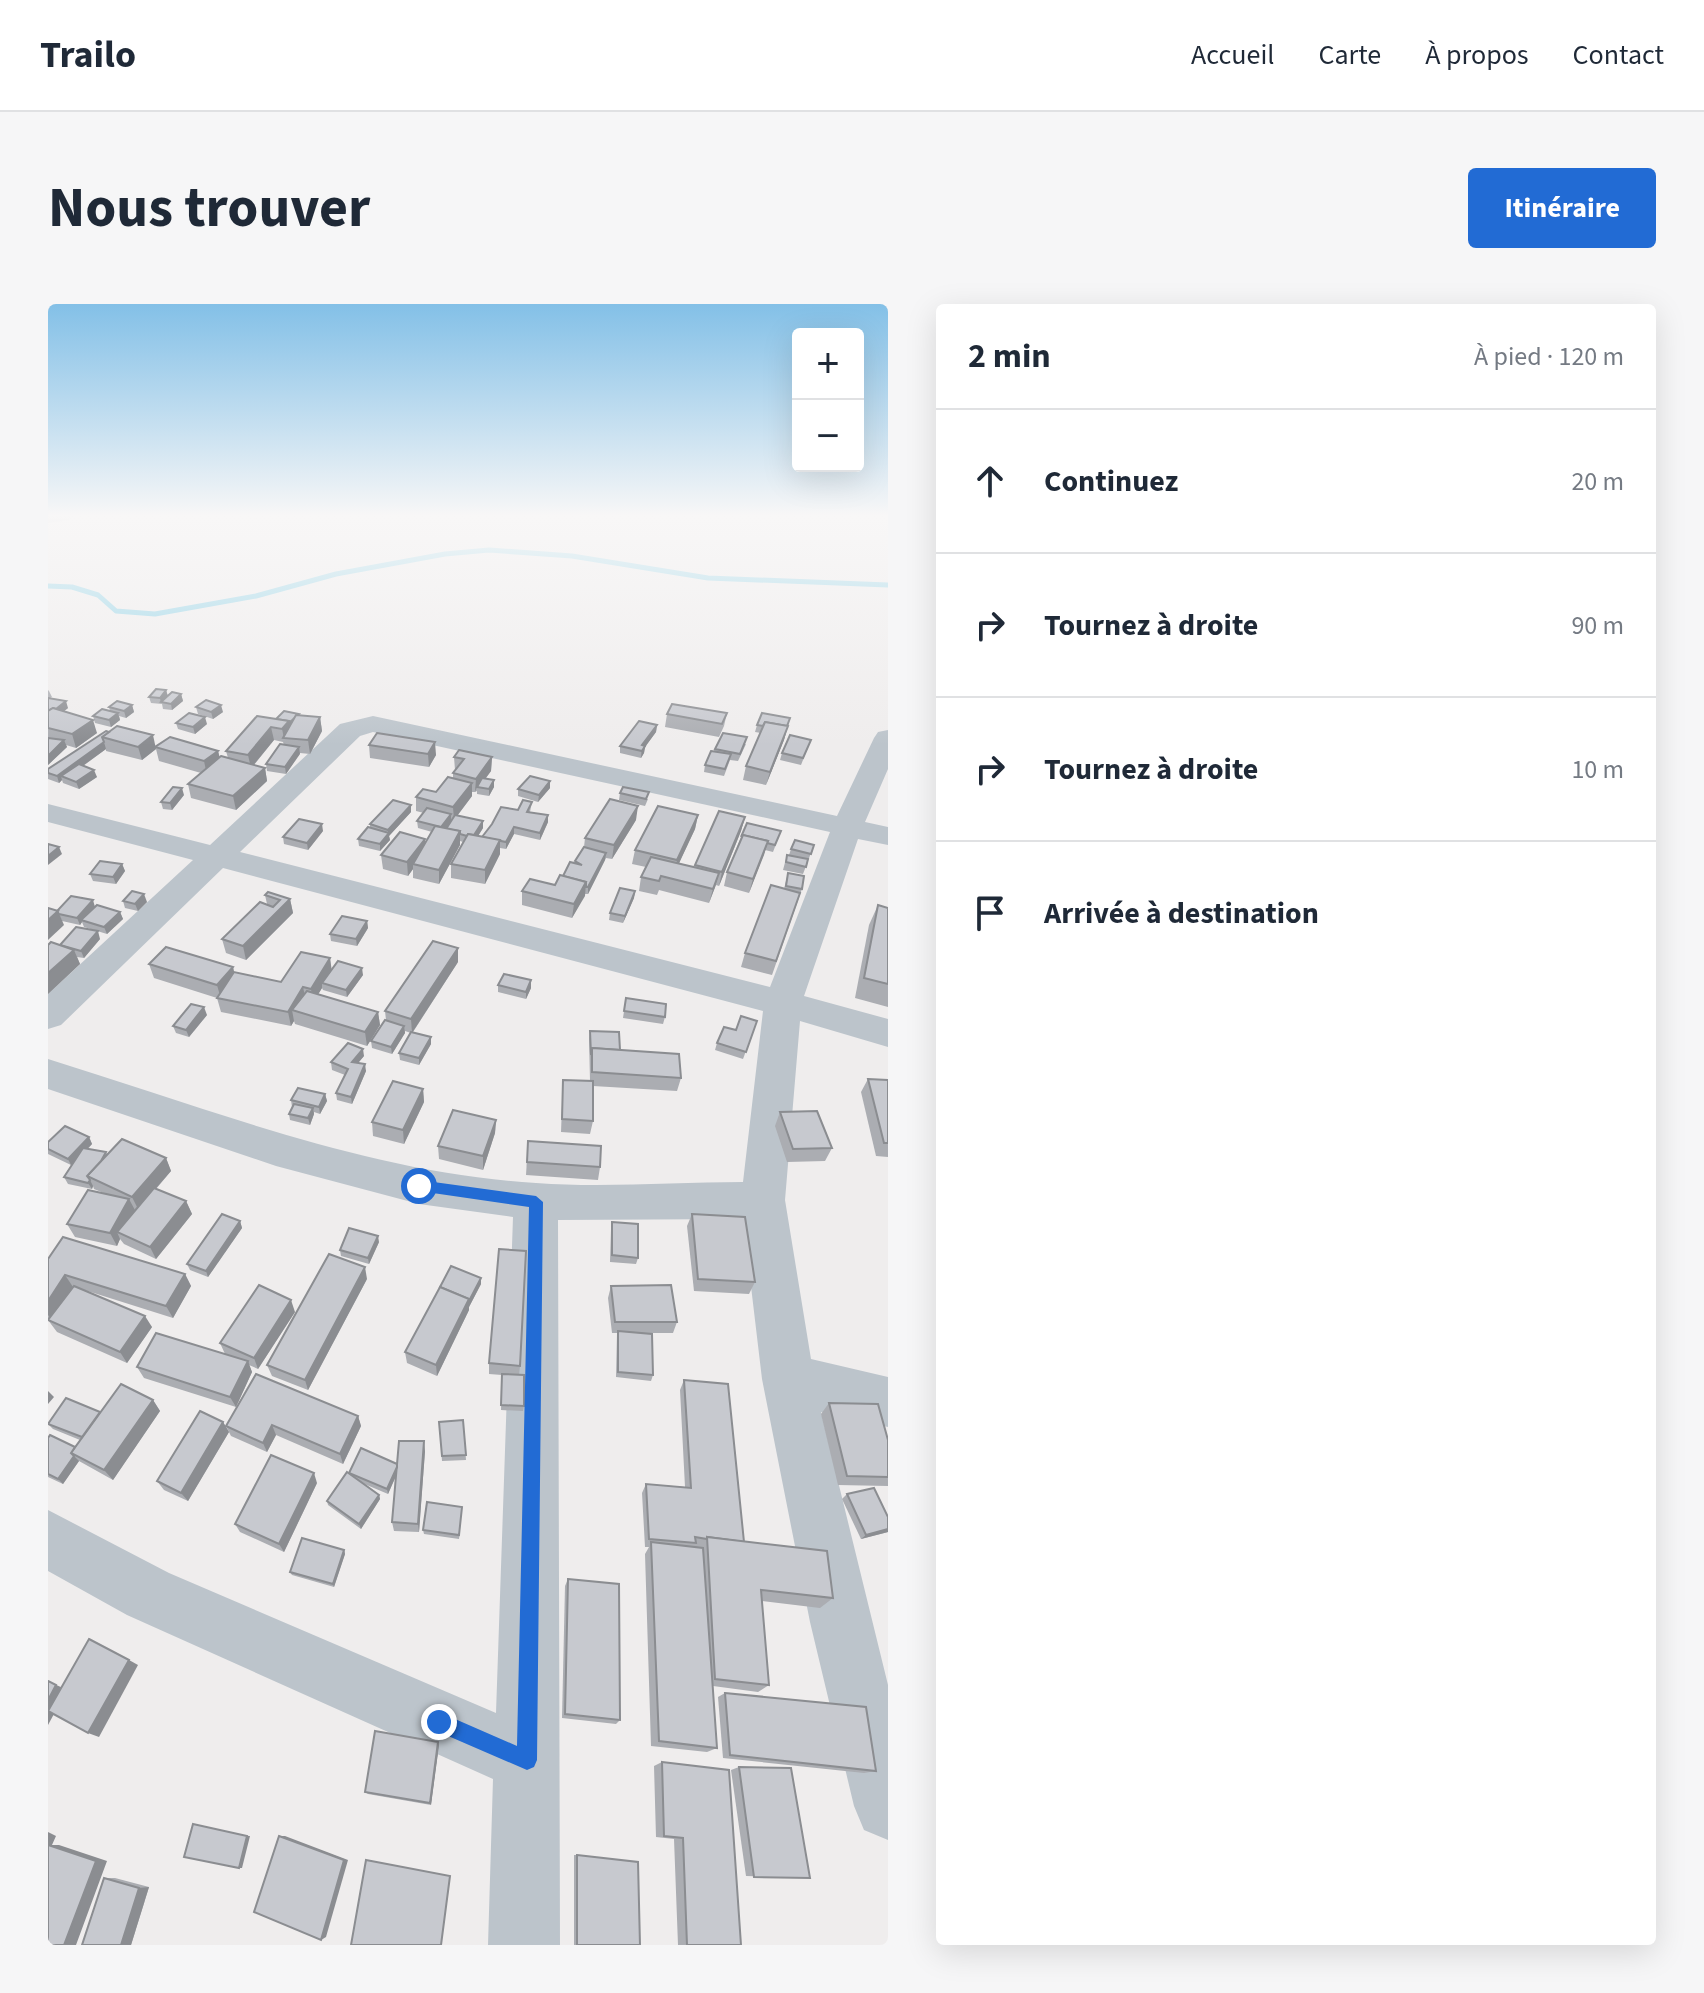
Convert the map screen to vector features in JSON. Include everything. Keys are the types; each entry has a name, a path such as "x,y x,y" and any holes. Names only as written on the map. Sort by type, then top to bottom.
{"street":[{"path":"48,1016 214,855 350,730 373,724 888,836"},
{"path":"888,738 847,827 783,1003 763,1200 788,1379 840,1622 888,1806"},
{"path":"48,813 783,1003 888,1033"},
{"path":"48,1074 276,1149 419,1186 536,1202 763,1200"},
{"path":"524,1945 536,1202"},
{"path":"788,1379 888,1402"},
{"path":"48,1539 148,1594 527,1760"}],"building":[{"path":"156,689 166,690 160,698 149,697"},
{"path":"172,692 181,694 171,704 161,702"},
{"path":"48,698 66,701 48,711"},
{"path":"206,700 221,705 211,712 196,707"},
{"path":"117,701 132,705 124,711 109,707"},
{"path":"672,704 727,713 722,724 667,714"},
{"path":"53,708 93,720 72,734 48,728 48,711"},
{"path":"102,709 118,713 109,720 93,716"},
{"path":"284,711 299,714 289,723 276,719"},
{"path":"189,713 205,717 193,727 176,723"},
{"path":"762,713 790,718 787,726 765,722 763,726 757,725"},
{"path":"296,715 320,717 308,740 283,738"},
{"path":"257,716 289,721 282,729 271,727 248,755 226,751"},
{"path":"639,721 657,725 642,745 645,746 642,751 620,746"},
{"path":"765,722 788,726 770,772 746,766"},
{"path":"117,726 153,735 138,747 102,737"},
{"path":"106,731 109,732 102,737 104,742 93,750 57,776 48,773 48,769"},
{"path":"377,733 435,742 428,754 369,745"},
{"path":"723,733 747,737 740,754 715,749"},
{"path":"790,735 811,740 803,758 782,753"},
{"path":"170,737 218,751 204,761 155,747"},
{"path":"48,738 64,740 48,756"},
{"path":"280,744 299,747 285,767 266,764"},
{"path":"459,750 492,757 476,779 453,773 464,759 454,757"},
{"path":"711,751 731,754 725,769 705,765"},
{"path":"221,756 265,768 233,796 188,784"},
{"path":"79,764 94,770 76,782 61,776"},
{"path":"530,776 550,781 539,795 518,789"},
{"path":"448,777 472,783 453,807 416,797 423,789 436,792"},
{"path":"482,778 494,780 489,789 477,787"},
{"path":"173,787 182,788 170,803 161,802"},
{"path":"623,787 649,792 646,799 620,793"},
{"path":"610,799 638,806 614,845 585,838"},
{"path":"393,800 411,805 388,830 370,824"},
{"path":"523,800 532,802 527,812 548,815 540,833 514,827 506,842 482,837 501,807 518,810"},
{"path":"658,806 698,815 677,860 635,850"},
{"path":"427,808 451,814 441,827 417,821"},
{"path":"719,811 745,817 722,872 695,865"},
{"path":"455,815 483,821 474,835 467,836 460,834 460,831 446,829"},
{"path":"299,819 322,824 307,843 283,837"},
{"path":"747,823 781,831 775,845 743,835 741,837"},
{"path":"435,826 460,831 439,870 413,864"},
{"path":"368,827 389,833 380,844 358,839"},
{"path":"400,832 425,839 407,862 381,855"},
{"path":"468,834 500,840 485,870 451,864"},
{"path":"743,835 768,841 753,879 727,872"},
{"path":"795,840 814,845 811,854 791,849"},
{"path":"48,844 59,847 48,856"},
{"path":"584,847 606,853 588,887 586,882 563,876 570,862 582,865 575,861"},
{"path":"787,855 808,859 806,867 786,862"},
{"path":"651,857 719,873 713,889 661,876 659,881 641,877"},
{"path":"100,861 122,864 113,877 90,874"},
{"path":"788,873 804,876 802,889 786,886"},
{"path":"560,875 586,882 574,904 522,891 530,879 555,885"},
{"path":"771,885 800,893 776,961 745,953"},
{"path":"620,888 635,891 625,916 610,913"},
{"path":"132,891 144,894 135,904 123,901"},
{"path":"268,892 290,899 243,946 222,939 260,902 273,907 280,900 265,895"},
{"path":"71,896 93,900 77,918 57,911"},
{"path":"97,905 120,912 104,927 81,920"},
{"path":"878,905 888,908 888,984 864,978"},
{"path":"48,908 58,911 48,920"},
{"path":"342,916 367,921 356,939 330,934"},
{"path":"76,927 98,931 81,951 60,945"},
{"path":"433,941 458,948 411,1019 385,1011"},
{"path":"51,942 74,950 48,973 48,945"},
{"path":"166,947 233,967 217,985 149,964"},
{"path":"301,952 330,958 311,989 303,987 288,1012 217,998 234,972 281,982"},
{"path":"338,961 362,968 346,990 322,983"},
{"path":"504,974 531,980 526,992 498,985"},
{"path":"307,991 378,1012 365,1032 292,1010"},
{"path":"626,998 666,1004 665,1017 624,1011"},
{"path":"191,1004 204,1007 186,1030 173,1026"},
{"path":"741,1016 757,1021 746,1052 717,1043 724,1027 736,1030"},
{"path":"385,1020 404,1026 391,1047 371,1041"},
{"path":"590,1031 619,1032 620,1050 592,1048 591,1055"},
{"path":"411,1032 431,1037 419,1058 399,1053"},
{"path":"348,1043 363,1049 352,1062 365,1064 351,1097 336,1093 348,1069 331,1062"},
{"path":"592,1048 679,1054 681,1078 592,1072"},
{"path":"868,1079 888,1080 888,1143 884,1143"},
{"path":"563,1080 593,1081 593,1121 562,1119"},
{"path":"393,1081 423,1089 403,1130 372,1122"},
{"path":"298,1088 325,1094 319,1107 291,1100"},
{"path":"294,1104 313,1108 308,1118 289,1114"},
{"path":"453,1110 496,1120 483,1156 438,1146"},
{"path":"817,1111 832,1148 793,1149 780,1112"},
{"path":"65,1126 89,1137 68,1159 48,1149 48,1142"},
{"path":"122,1139 166,1158 132,1197 87,1176"},
{"path":"528,1141 601,1146 600,1167 527,1162"},
{"path":"83,1148 106,1152 87,1176 90,1180 88,1183 64,1177"},
{"path":"154,1188 186,1201 150,1247 117,1232"},
{"path":"88,1190 129,1199 110,1233 67,1224"},
{"path":"222,1214 240,1221 206,1271 187,1264"},
{"path":"692,1214 745,1217 755,1282 698,1279"},
{"path":"612,1222 638,1224 638,1258 612,1255"},
{"path":"349,1228 378,1236 368,1258 340,1250"},
{"path":"63,1237 185,1274 166,1306 65,1275 48,1301 48,1259"},
{"path":"499,1249 526,1251 520,1366 489,1363"},
{"path":"329,1254 365,1267 305,1380 267,1365"},
{"path":"451,1266 481,1278 469,1301 440,1287"},
{"path":"259,1285 291,1300 254,1358 220,1343"},
{"path":"671,1285 677,1322 615,1322 611,1286"},
{"path":"74,1286 145,1316 120,1352 48,1320"},
{"path":"440,1287 469,1299 436,1365 405,1352"},
{"path":"618,1331 652,1334 653,1375 618,1372"},
{"path":"156,1333 248,1361 230,1397 137,1367"},
{"path":"256,1374 358,1416 340,1454 272,1425 263,1443 226,1426"},
{"path":"502,1374 524,1375 524,1406 501,1405"},
{"path":"684,1380 728,1384 744,1542 707,1537 695,1537 696,1543 649,1539 646,1484 691,1488"},
{"path":"121,1384 153,1400 104,1470 71,1453"},
{"path":"66,1398 100,1412 82,1437 48,1424"},
{"path":"829,1403 878,1404 888,1440 888,1477 847,1476"},
{"path":"200,1411 223,1422 181,1493 157,1481"},
{"path":"463,1420 466,1455 442,1456 439,1422"},
{"path":"50,1435 75,1447 71,1453 74,1456 58,1479 48,1474"},
{"path":"399,1441 424,1441 418,1524 392,1522"},
{"path":"361,1448 397,1464 387,1489 349,1473"},
{"path":"271,1455 314,1473 279,1544 235,1524"},
{"path":"347,1472 379,1495 359,1524 327,1501"},
{"path":"874,1488 888,1517 888,1529 866,1535 847,1494"},
{"path":"427,1502 462,1507 459,1535 423,1530"},
{"path":"707,1537 827,1551 833,1598 761,1590 769,1685 715,1679"},
{"path":"302,1538 344,1550 333,1584 290,1572"},
{"path":"651,1542 703,1548 717,1748 659,1741"},
{"path":"568,1579 619,1584 620,1720 565,1714"},
{"path":"89,1639 129,1660 88,1733 48,1711"},
{"path":"48,1681 56,1685 48,1700"},
{"path":"725,1693 866,1707 876,1771 730,1755"},
{"path":"375,1731 438,1742 430,1803 365,1792"},
{"path":"662,1762 729,1770 741,1945 687,1945 683,1838 664,1836"},
{"path":"739,1767 791,1768 810,1878 754,1877"},
{"path":"193,1824 247,1836 239,1868 184,1857"},
{"path":"279,1836 344,1860 321,1940 254,1912"},
{"path":"48,1845 96,1861 64,1945 48,1945"},
{"path":"577,1855 638,1862 640,1945 577,1945"},
{"path":"366,1860 450,1876 441,1945 351,1945"},
{"path":"104,1878 139,1888 121,1945 82,1945"}],"waterway":[{"path":"90,593 98,595 116,611 155,614 268,593"}],"route":[{"path":"419,1186 536,1202 527,1760 439,1722"}]}
